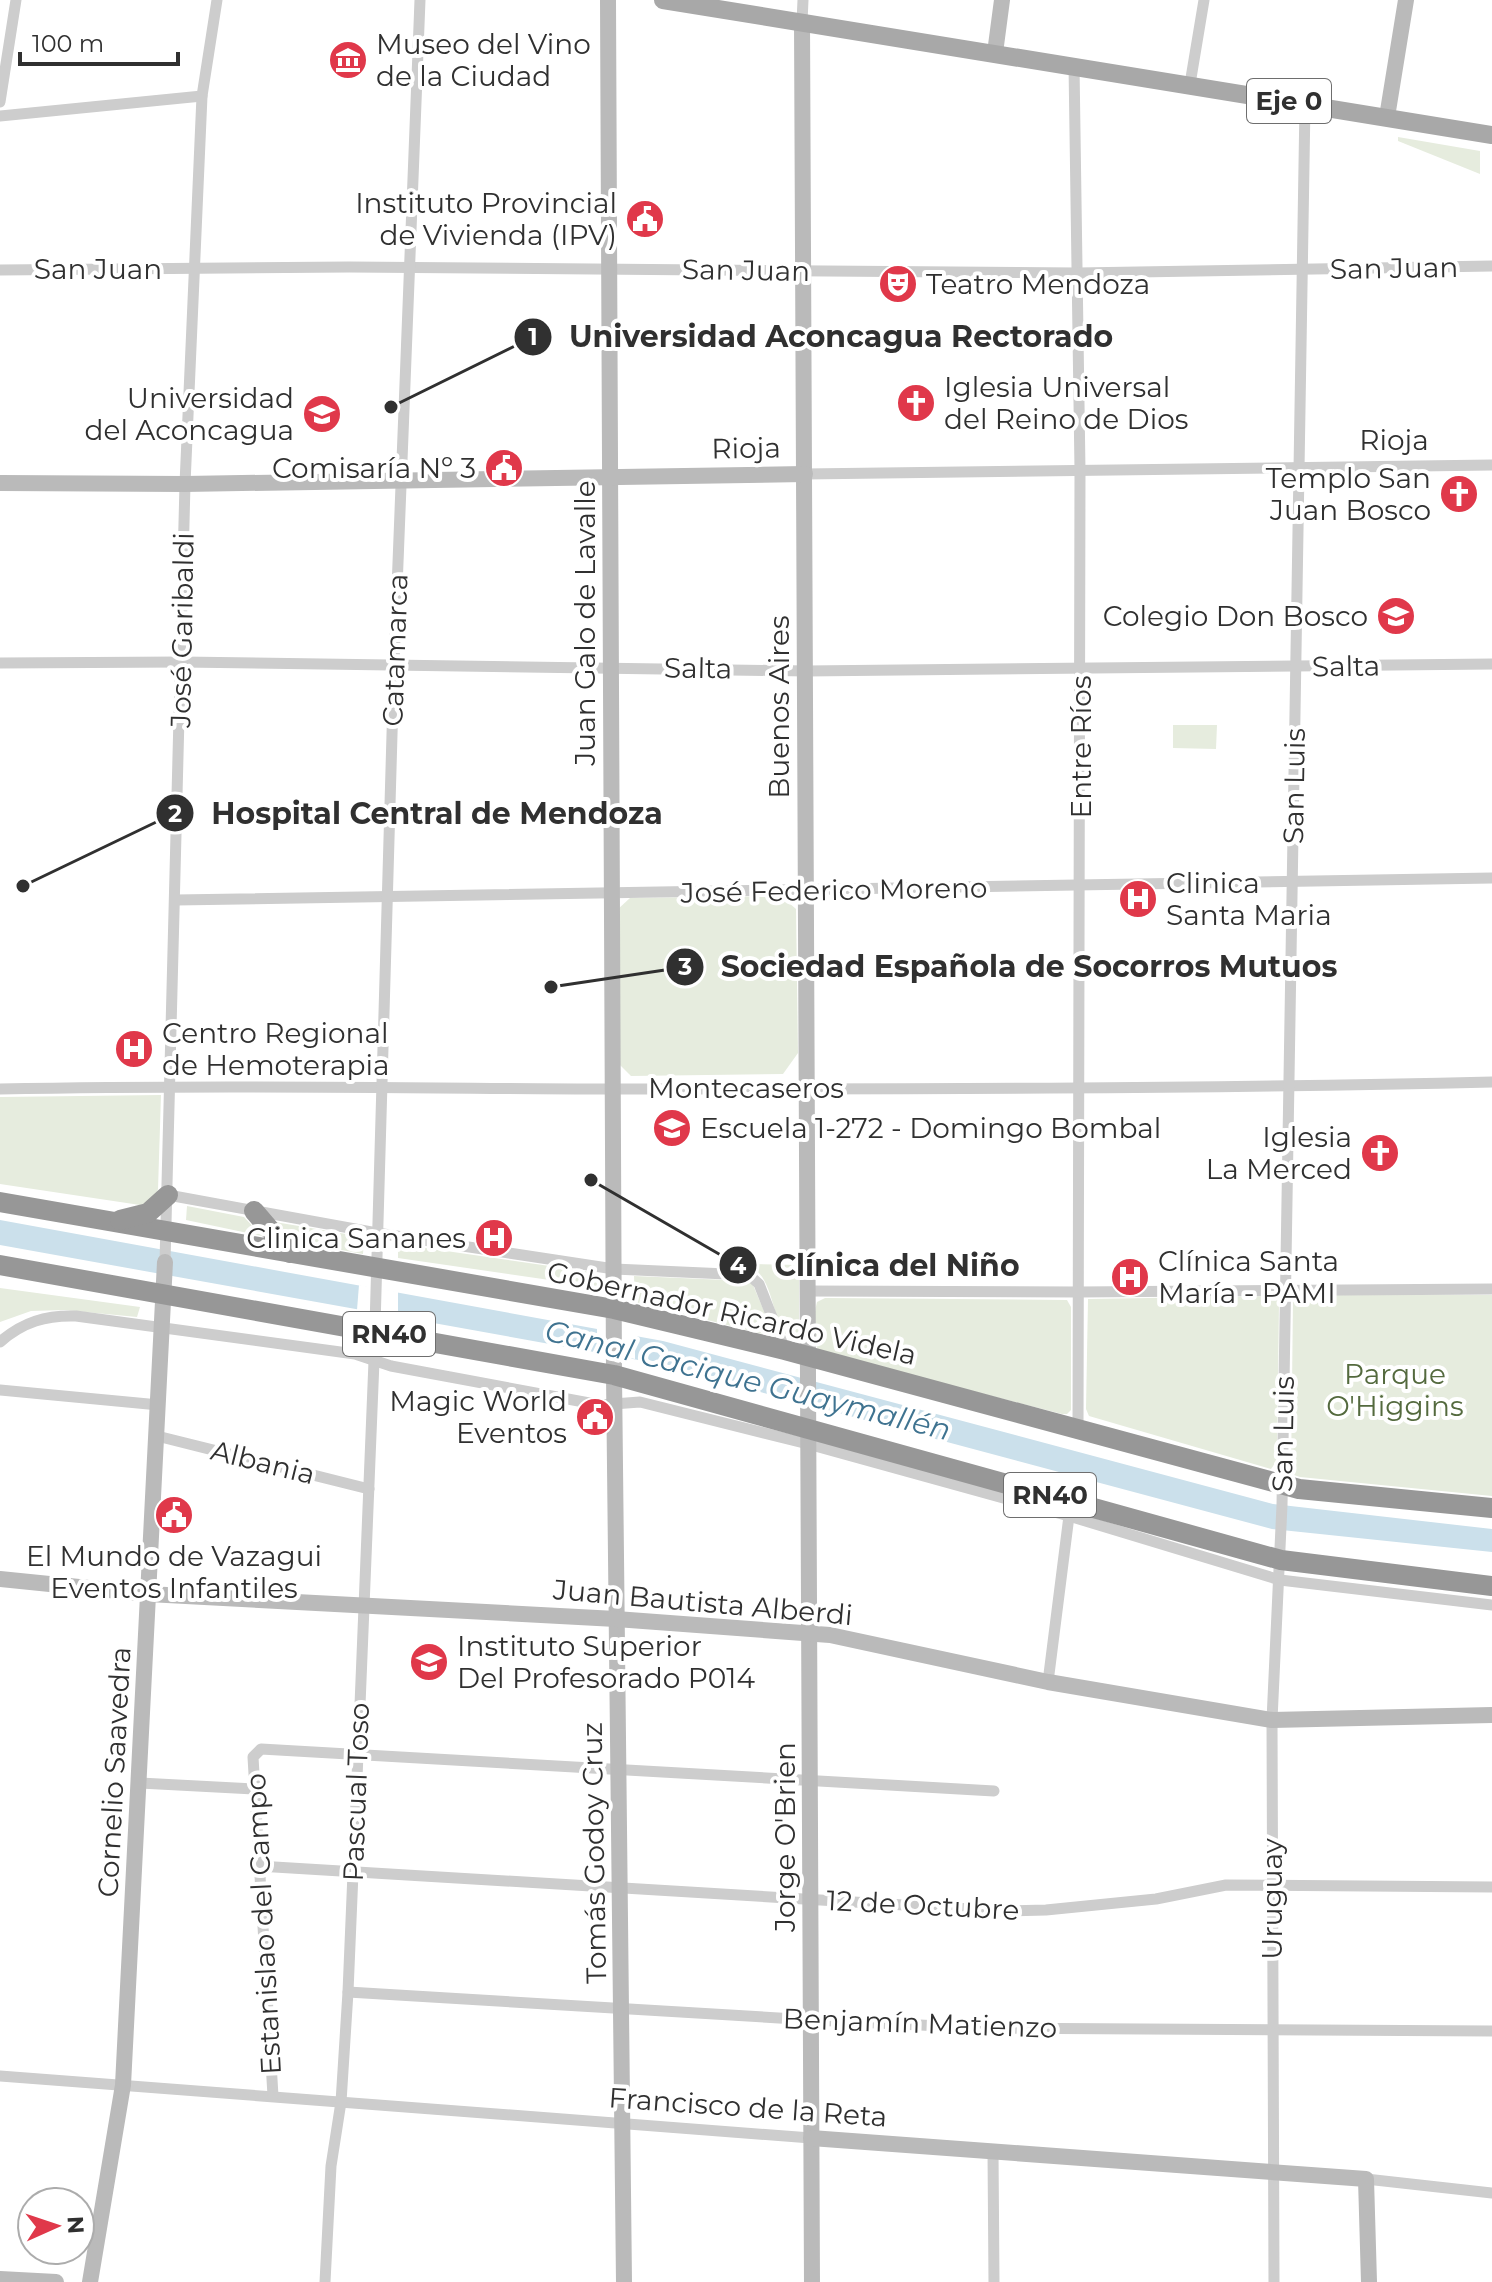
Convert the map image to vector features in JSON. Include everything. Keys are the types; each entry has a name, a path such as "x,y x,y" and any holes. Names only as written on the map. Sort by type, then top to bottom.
{"highway":[{"path":"108,1221 148,1213 168,1195"},
{"name":"Gobernador Ricardo Videla","path":"0,1202 108,1221 165,1262 375,1300 614,1350 808,1436 1281,1570 1492,1586"},
{"path":"254,1211 290,1253"},
{"name":"Gobernador Ricardo Videla","path":"0,1265 165,1262 290,1253 375,1300 614,1309 785,1350 1078,1428 1282,1503 1315,1492 1492,1508"}],"main road":[{"name":"Eje 0","path":"663,0 1492,135"}],"street":[{"path":"0,102 16,0"},
{"name":"José Garibaldi","path":"165,1262 185,484 202,96 217,0"},
{"name":"Catamarca","path":"375,1300 394,665 420,0"},
{"name":"Juan Galo de Lavalle","path":"608,0 614,1350"},
{"path":"802,22 803,0"},
{"path":"995,53 1002,0"},
{"path":"1190,84 1204,0"},
{"path":"1387,117 1406,0"},
{"name":"Buenos Aires","path":"802,22 807,1392"},
{"name":"Entre Ríos","path":"1074,65 1081,668 1078,1428"},
{"path":"0,116 202,96"},
{"name":"San Luis","path":"1282,1503 1305,104"},
{"name":"San Juan","path":"0,270 409,267 1078,273 1492,266"},
{"name":"Rioja","path":"0,483 185,484 1492,465"},
{"name":"Salta","path":"0,663 611,666 806,671 1492,664"},
{"name":"José Federico Moreno","path":"176,900 1492,878"},
{"name":"Montecaseros","path":"0,1089 171,1086 613,1089 1289,1087 1492,1082"},
{"path":"168,1195 377,1233 614,1269 752,1276 758,1280 785,1350"},
{"name":"Cornelio Saavedra","path":"90,2282 123,2085 165,1262"},
{"path":"807,1291 1492,1289"},
{"name":"Pascual Toso","path":"325,2282 331,2166 341,2102 348,1992 375,1300"},
{"path":"0,1342 18,1327 58,1315 355,1354 374,1361 600,1405 640,1402 808,1436 1069,1516 1281,1570 1492,1605"},
{"name":"Tomás Godoy Cruz","path":"614,1350 624,2282"},
{"path":"0,1390 159,1405"},
{"name":"Jorge O'Brien","path":"807,1392 812,2282"},
{"name":"Albania","path":"157,1436 369,1489"},
{"name":"Uruguay","path":"1274,2282 1272,1720 1282,1503"},
{"path":"1048,1682 1069,1516"},
{"name":"Juan Bautista Alberdi","path":"0,1579 148,1594 616,1619 830,1635 1048,1682 1272,1720 1492,1715"},
{"name":"Estanislao del Campo","path":"273,2096 253,1757 261,1749 358,1754"},
{"path":"358,1754 994,1791"},
{"path":"140,1783 254,1789"},
{"name":"12 de Octubre","path":"258,1866 1004,1911 1156,1899 1226,1885 1492,1887"},
{"name":"Benjamín Matienzo","path":"348,1992 984,2028 1492,2031"},
{"name":"Francisco de la Reta","path":"0,2076 1274,2171 1492,2193"},
{"path":"993,2151 994,2282"},
{"path":"1366,2179 1369,2282"},
{"path":"0,2279 56,2282"}],"green space":[{"path":"1398,137 1480,151 1480,174 1398,141"},
{"path":"1173,725 1217,725 1216,749 1173,748"},
{"path":"781,896 796,909 798,1053 783,1074 631,1076 619,1064 617,910 630,898"},
{"path":"161,1095 155,1200 140,1205 0,1184 0,1097"},
{"path":"187,1206 244,1217 262,1236 186,1220"},
{"path":"275,1222 364,1237 363,1254 288,1240"},
{"path":"398,1244 598,1273 598,1287 398,1258"},
{"path":"754,1264 799,1265 799,1331 795,1339 782,1329 766,1285 754,1269"},
{"path":"634,1276 749,1281 775,1337 635,1302"},
{"path":"0,1288 140,1307 137,1317 64,1310 31,1311 0,1322"},
{"name":"Parque O'Higgins","path":"1299,1294 1492,1295 1492,1496 1291,1474 1293,1299"},
{"path":"825,1298 1067,1300 1071,1307 1071,1410 1062,1414 819,1352 814,1335 815,1314 817,1302"},
{"name":"Parque O'Higgins","path":"1277,1298 1279,1304 1277,1452 1271,1469 1089,1416 1086,1409 1088,1299"}],"water":[{"name":"Canal Cacique Guaymallén","path":"0,1220 663,1341 1273,1504 1492,1529 1492,1552 1272,1529 644,1361 0,1245"}],"pier":[{"path":"359,1285 398,1292 398,1317 357,1310"},
{"path":"597,1327 635,1335 635,1359 597,1351"}],"place":[{"name":"Museo del Vino de la Ciudad","path":"348,60"},
{"name":"Instituto Provincial de Vivienda (IPV)","path":"645,219"},
{"name":"Teatro Mendoza","path":"898,284"},
{"name":"Iglesia Universal del Reino de Dios","path":"916,403"},
{"name":"Universidad Aconcagua Rectorado","path":"391,407"},
{"name":"Universidad del Aconcagua","path":"322,414"},
{"name":"Comisaría Nº 3","path":"504,468"},
{"name":"Templo San Juan Bosco","path":"1459,494"},
{"name":"Colegio Don Bosco","path":"1396,616"},
{"name":"Hospital Central de Mendoza","path":"23,886"},
{"name":"Clinica Santa Maria","path":"1138,899"},
{"name":"Sociedad Española de Socorros Mutuos","path":"551,987"},
{"name":"Centro Regional de Hemoterapia","path":"134,1049"},
{"name":"Escuela 1-272 - Domingo Bombal","path":"672,1128"},
{"name":"Iglesia La Merced","path":"1380,1153"},
{"name":"Clínica del Niño","path":"591,1180"},
{"name":"Clinica Sananes","path":"494,1238"},
{"name":"Clínica Santa María - PAMI","path":"1130,1277"},
{"name":"Magic World Eventos","path":"595,1417"},
{"name":"El Mundo de Vazagui Eventos Infantiles","path":"174,1515"},
{"name":"Instituto Superior Del Profesorado P014","path":"429,1662"}]}
